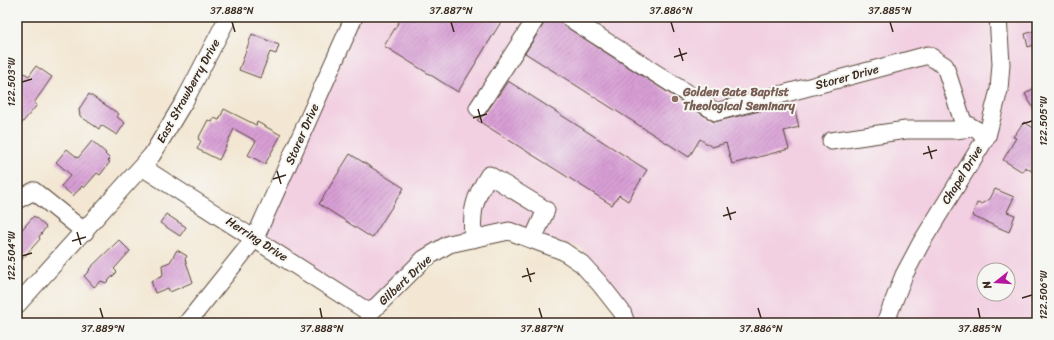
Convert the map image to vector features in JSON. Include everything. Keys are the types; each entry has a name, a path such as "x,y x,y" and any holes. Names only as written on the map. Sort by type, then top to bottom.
{"street":[{"name":"East Strawberry Drive","path":"17,305 85,232 142,167 170,128 228,17"},
{"name":"Storer Drive","path":"187,323 256,238 354,17"},
{"path":"478,108 537,17"},
{"name":"Storer Drive","path":"568,17 716,112 928,55 946,66 963,122 987,136"},
{"name":"Chapel Drive","path":"885,323 904,275 921,243 987,136 999,90 1001,64 998,17"},
{"path":"831,141 906,130 954,130 971,128"},
{"name":"Herring Drive","path":"142,167 256,238 370,318"},
{"path":"473,239 471,215 477,193 489,175 546,210 533,238"},
{"path":"17,200 34,191 85,232"},
{"name":"Gilbert Drive","path":"370,318 424,259 449,244 509,231 533,238 564,251 582,264 622,312 626,323"}],"shaded area":[{"name":"Golden Gate Baptist Theological Seminary","path":"348,17 1037,17 1037,323 623,323 582,248 509,231 445,240 373,307 252,239"}],"building":[{"path":"402,17 504,17 458,92 384,46"},
{"path":"547,17 558,17 563,25 714,122 793,103 799,127 784,131 789,149 732,164 726,143 712,147 700,139 689,157 525,53"},
{"path":"1037,30 1037,44 1028,47 1025,34"},
{"path":"252,34 279,45 276,54 270,52 260,78 239,70"},
{"path":"36,66 52,77 34,103 37,105 17,129 17,84 24,73 29,76"},
{"path":"508,81 647,170 628,201 619,195 612,205 477,120 486,113"},
{"path":"1037,86 1037,114 1025,94"},
{"path":"89,94 119,114 117,117 125,123 117,135 101,125 99,129 80,116 79,109"},
{"path":"224,109 256,125 257,122 281,135 265,164 248,155 256,141 234,129 219,160 197,149 201,141 198,139 208,120 212,122 214,118 219,120"},
{"path":"1024,122 1037,130 1037,174 1025,167 1023,172 1003,160 1016,138 1013,137"},
{"path":"92,141 106,153 105,154 110,159 108,161 110,162 100,175 97,173 84,188 82,186 73,196 61,186 71,175 56,162 67,149 78,158"},
{"path":"350,154 404,188 372,238 319,204"},
{"path":"995,189 1014,197 1007,212 1015,215 1009,232 972,216 977,203 981,204 990,199"},
{"path":"166,214 186,227 180,236 160,223"},
{"path":"34,216 46,227 39,237 40,239 17,265 17,235"},
{"path":"119,240 130,251 114,269 117,272 106,283 101,281 94,287 84,276 90,270 89,269"},
{"path":"177,250 187,256 185,259 193,282 170,292 168,288 155,293 151,281 163,276 162,265 170,262"}],"place":[{"name":"Golden Gate Baptist Theological Seminary","path":"675,99"}]}
